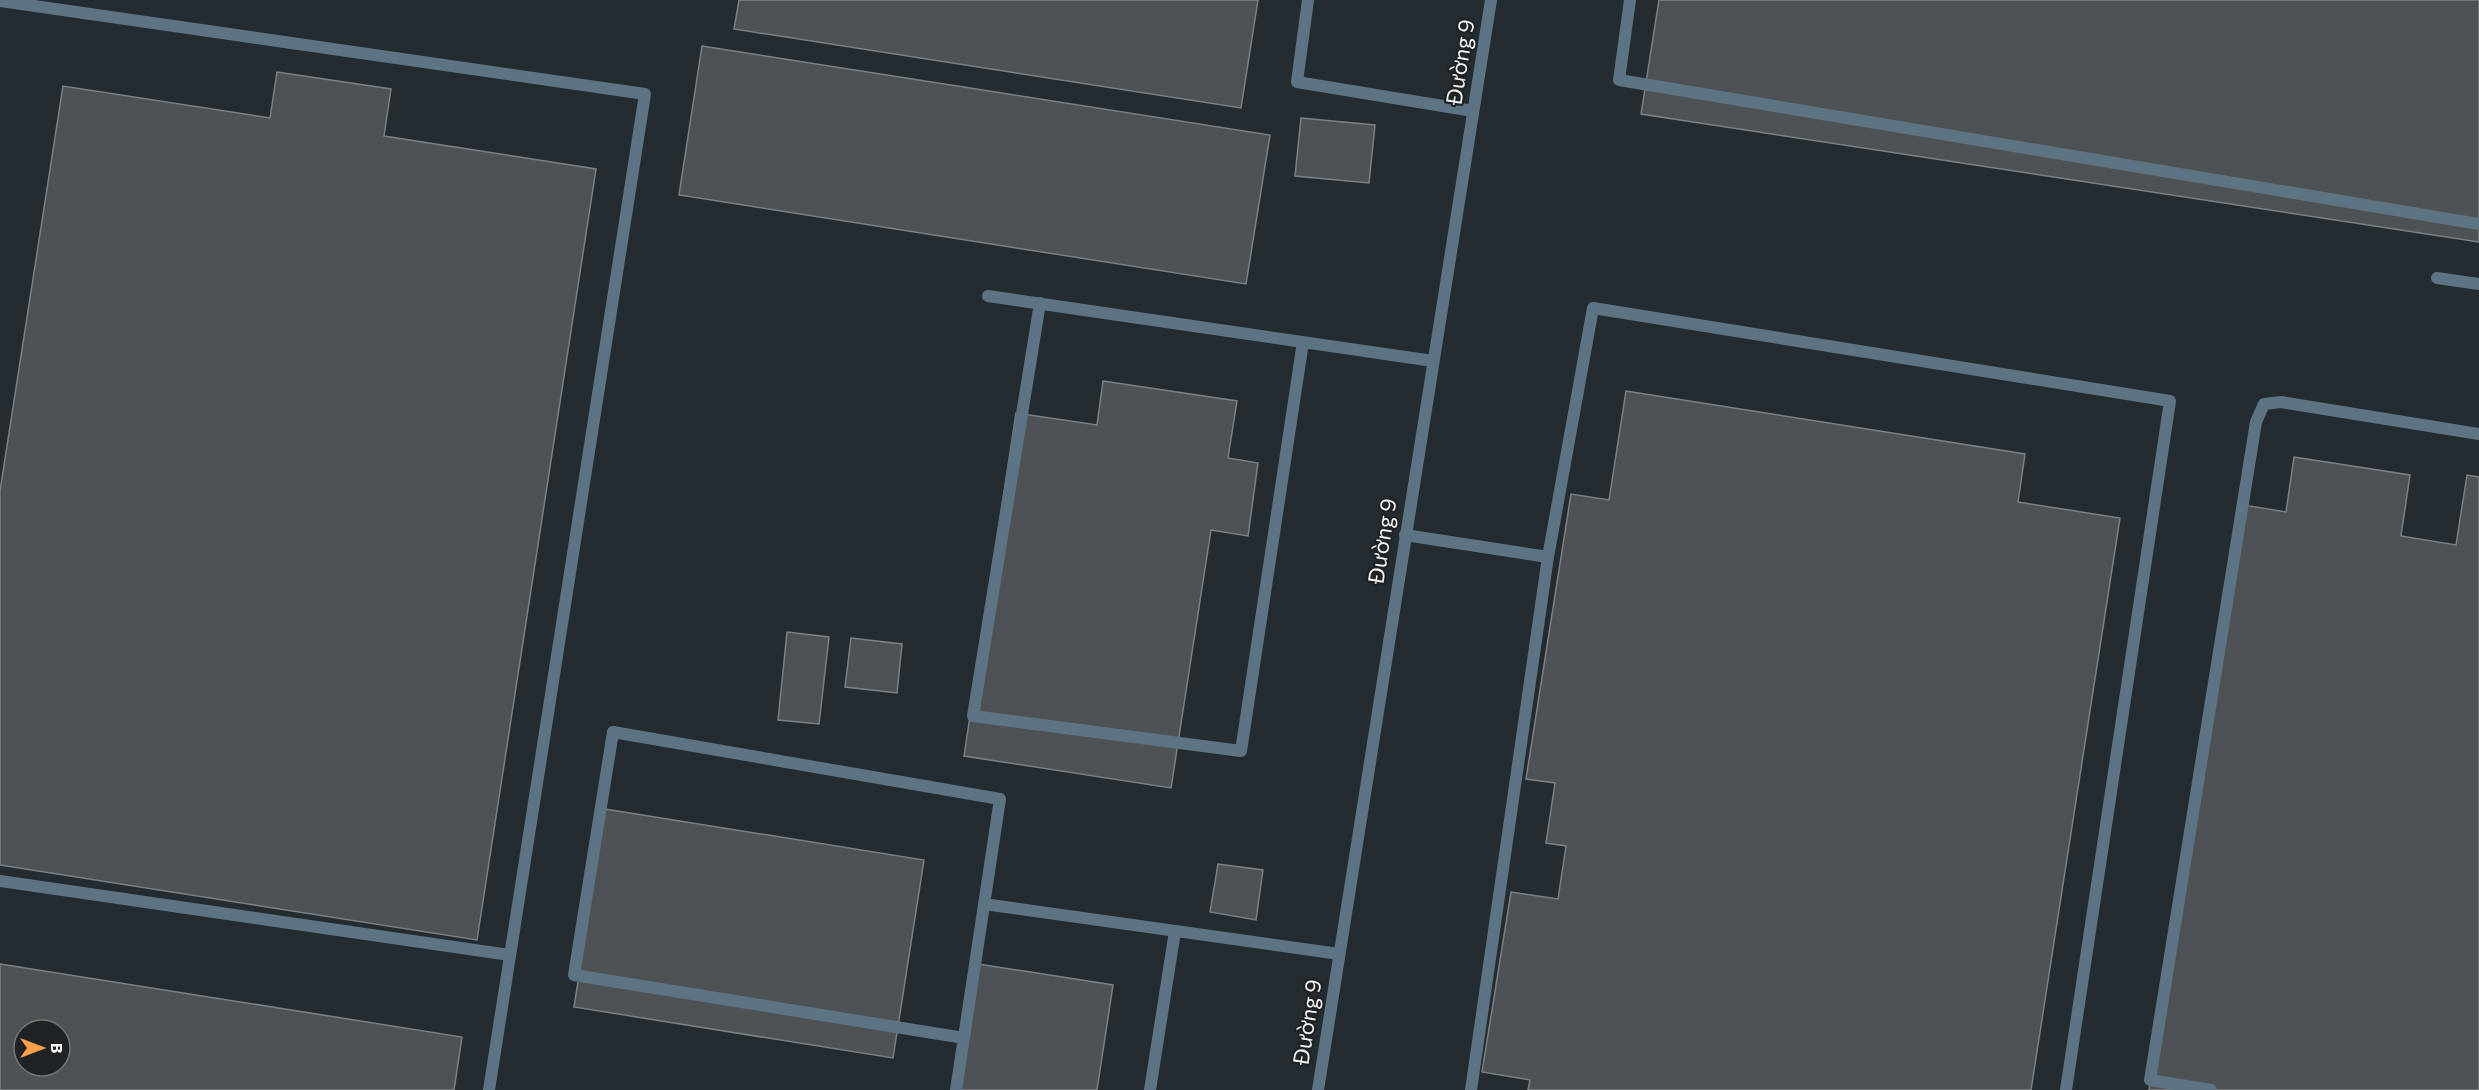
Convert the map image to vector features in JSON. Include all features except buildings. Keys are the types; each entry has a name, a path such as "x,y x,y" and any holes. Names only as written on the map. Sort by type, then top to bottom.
{"street":[{"path":"1308,0 1297,82 1473,111"},
{"name":"Đường 9","path":"1318,1090 1404,535 1491,0"},
{"path":"1630,0 1619,80 2479,224"},
{"path":"0,2 645,94 489,1090"},
{"path":"2437,278 2479,284"},
{"path":"987,296 1433,361"},
{"path":"1040,303 973,716 1241,751 1303,342"},
{"path":"1471,1090 1548,557 1593,308 2170,401 2066,1090"},
{"path":"2211,1090 2150,1080 2256,422 2264,404 2281,402 2479,434"},
{"path":"1404,535 1548,557"},
{"path":"956,1090 964,1038 1000,799 613,732 574,975 964,1038"},
{"path":"0,881 510,955"},
{"path":"984,904 1339,954"},
{"path":"1150,1090 1175,931"}],"shaded area":[{"path":"0,0 2479,0 2479,1090 0,1090"}]}
